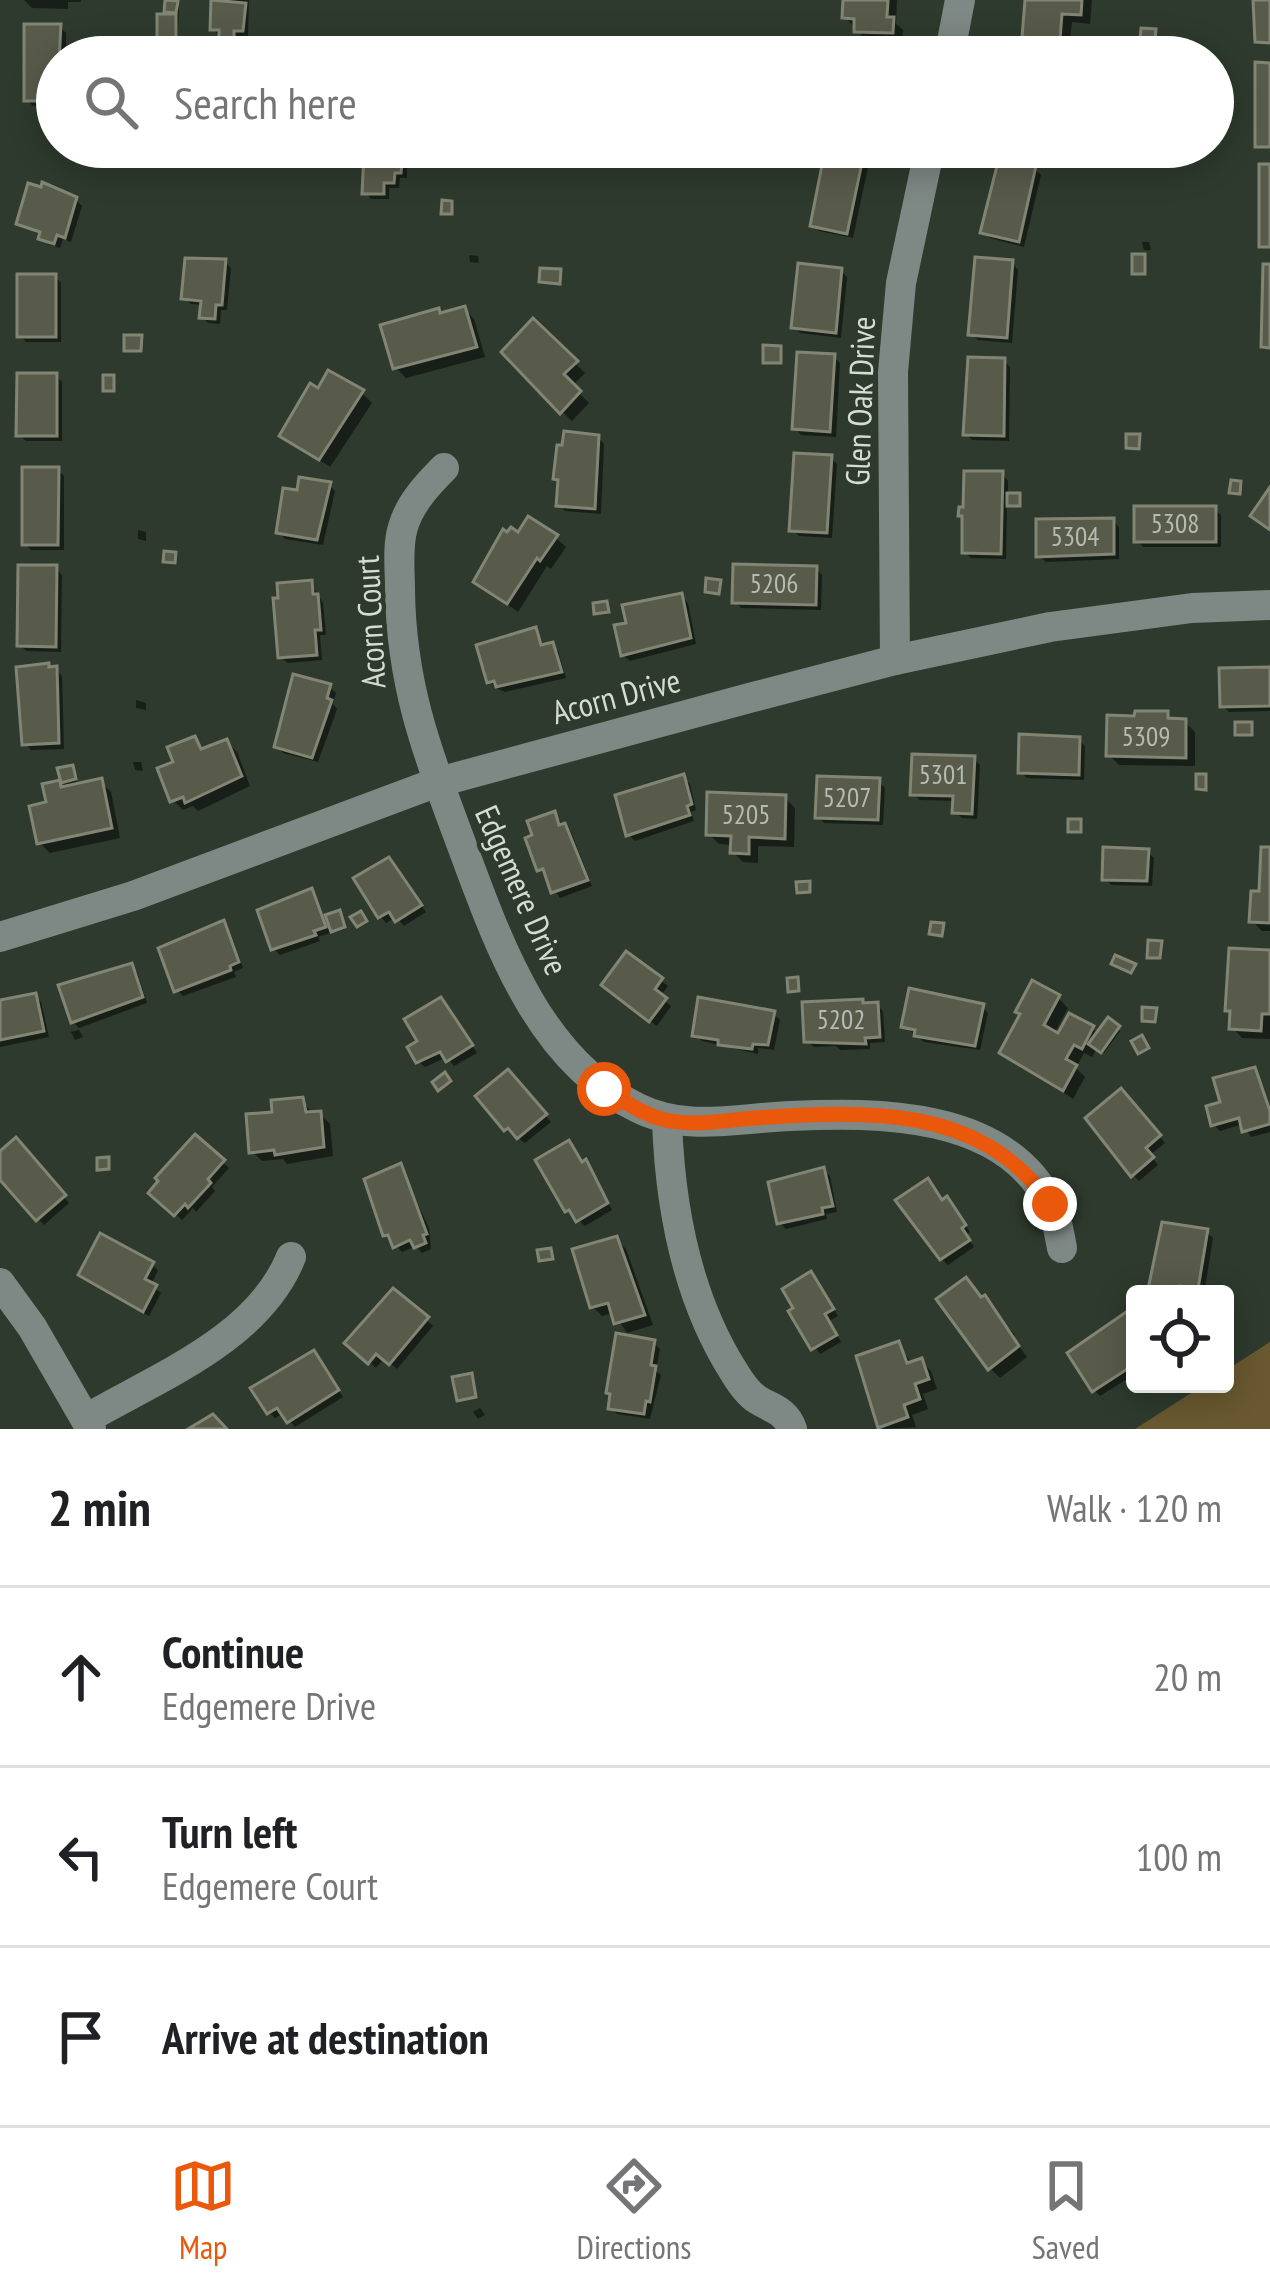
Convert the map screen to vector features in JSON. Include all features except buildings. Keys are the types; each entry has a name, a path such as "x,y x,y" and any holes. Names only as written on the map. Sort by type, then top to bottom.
{"street":[{"path":"953,36 960,0"},
{"name":"Glen Oak Drive","path":"895,660 895,334 926,168"},
{"name":"Acorn Court","path":"435,783 410,700 400,572 403,526 423,489 444,468"},
{"name":"Acorn Drive","path":"0,937 133,896 435,783 895,660 1050,627 1192,608 1270,604"},
{"name":"Edgemere Drive","path":"435,783 482,907 533,1004 567,1052 604,1089 667,1121"},
{"path":"792,1429 782,1412 748,1392 714,1336 681,1241 668,1162 667,1121 873,1116 935,1124 967,1134 1009,1157 1039,1188 1050,1204 1062,1248"},
{"path":"0,1283 32,1327 88,1424 236,1330 274,1292 291,1257"}],"shaded area":[{"path":"1270,1342 1270,1429 1135,1429 1191,1393 1234,1393 1234,1365"}],"route":[{"path":"604,1089 667,1121 873,1116 935,1124 990,1144 1009,1157 1050,1204"}]}
